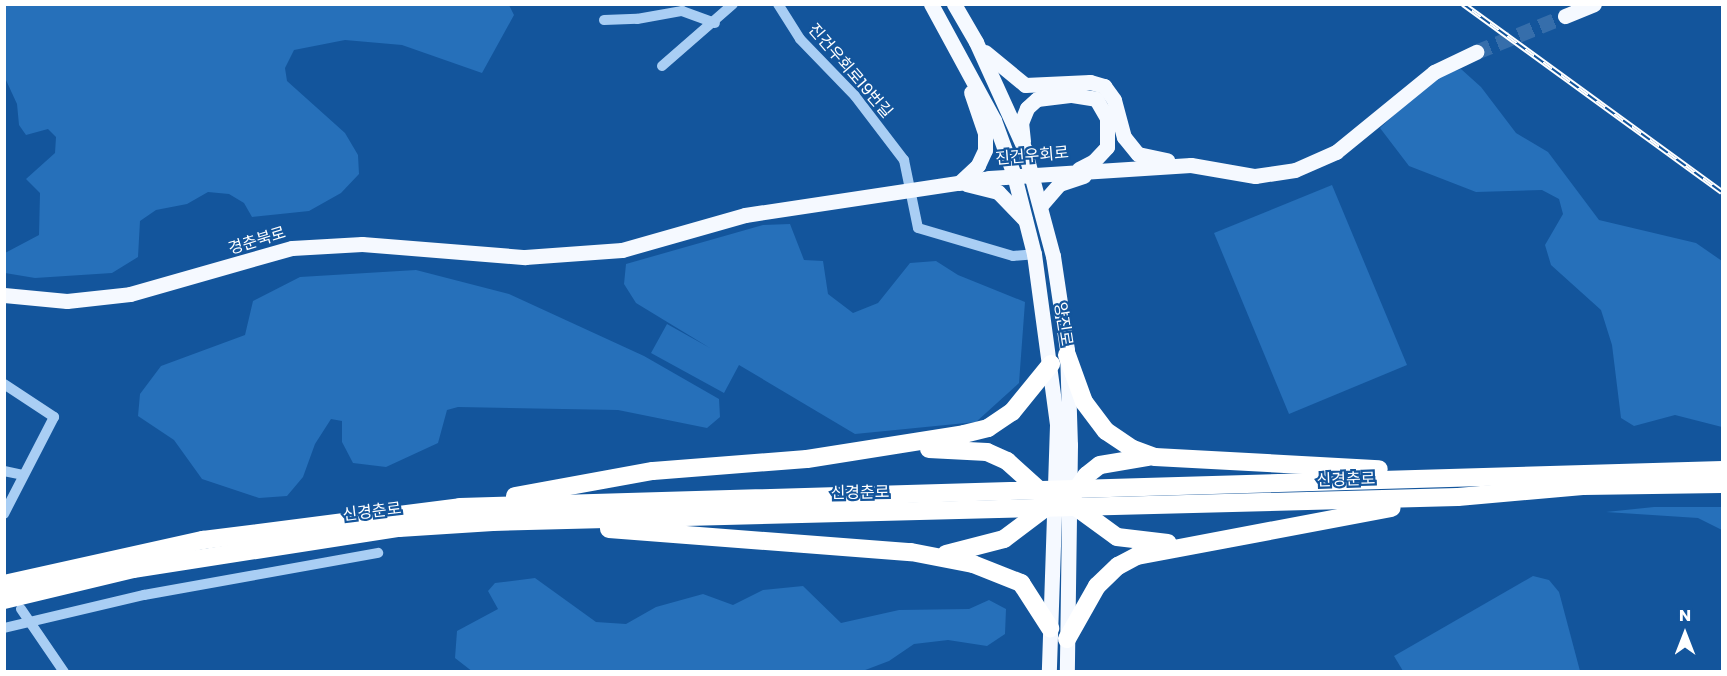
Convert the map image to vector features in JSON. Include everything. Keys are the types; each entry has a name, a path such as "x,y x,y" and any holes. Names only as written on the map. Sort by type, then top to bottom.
{"highway":[{"path":"460,507 652,471 871,450 988,428 1012,412 1059,359 1084,402 1106,431 1133,449 1155,457"},
{"path":"871,450 987,452 1007,461 1061,502 1117,537 1189,544"},
{"path":"936,556 1004,539 1061,502 1100,465 1125,458 1155,457 1456,476"},
{"name":"신경춘로","path":"13,605 133,569 288,543 399,528 493,522 1105,498 1456,476 1722,470"},
{"name":"신경춘로","path":"1105,498 1458,497 1583,486 1722,484"},
{"path":"1067,639 1097,586 1118,566 1137,556 1189,544 1458,497"},
{"name":"신경춘로","path":"4,584 203,540 460,507 1020,501"},
{"path":"493,522 936,556 1001,573 1021,584 1050,628"}],"main road":[{"name":"양진로","path":"932,4 994,120 1014,175 1059,359"},
{"name":"양진로","path":"954,4 976,42 1024,148 1053,256 1059,359 1067,672"},
{"path":"1565,16 1594,4"},
{"path":"976,42 996,64 1025,85 1090,82 1104,86 1114,100 1124,137 1138,154 1191,165"},
{"name":"진건우회로","path":"560,256 622,250 745,215 1014,175 1191,165 1255,176 1295,170 1336,152 1434,72 1476,52"},
{"path":"959,183 978,165 985,150 969,71"},
{"path":"1024,148 1021,123 1028,108 1037,99 1088,96 1101,105 1107,118 1107,147 1094,161 1076,171"},
{"path":"1041,205 1059,184 1112,168"},
{"path":"959,183 998,192 1025,220"},
{"name":"경춘북로","path":"4,295 67,301 130,294 292,248 362,244 560,256"},
{"name":"양진로","path":"1049,672 1050,628 1061,502"}],"street":[{"path":"662,66 715,23 734,4"},
{"name":"진건우회로19번길","path":"778,4 800,39 855,96 904,160 918,228 1013,256 1034,254"},
{"path":"604,21 637,20 682,11 715,23"},
{"path":"4,384 54,417 4,514"},
{"path":"4,471 23,475"},
{"path":"4,628 29,621 378,553"},
{"path":"13,605 29,621 64,672"}],"shaded area":[{"path":"5,5 509,5 514,15 482,73 402,45 345,40 294,50 285,68 287,81 345,133 358,155 359,174 341,193 309,211 252,217 244,203 229,194 208,192 187,204 156,210 140,221 138,257 112,273 35,278 5,273 5,253 39,235 40,193 26,179 55,153 56,137 48,129 26,135 19,125 17,104 5,78"},
{"path":"1461,69 1481,87 1516,133 1548,152 1599,220 1696,243 1722,261 1722,427 1675,415 1634,426 1621,418 1612,345 1601,310 1551,265 1545,245 1563,214 1559,199 1542,190 1476,192 1409,166 1380,128 1435,77"},
{"path":"1332,185 1407,365 1289,414 1214,233"},
{"path":"790,224 804,260 823,261 828,294 853,313 878,303 910,263 936,261 958,275 1025,302 1019,383 976,422 855,434 739,365 724,393 651,353 667,324 710,348 636,303 624,284 626,264 763,225"},
{"path":"416,270 509,294 644,356 719,399 720,417 707,428 618,410 458,407 447,410 438,443 386,467 353,463 342,442 342,421 331,419 315,444 303,477 287,496 259,498 202,479 174,440 138,416 140,394 161,366 245,335 253,301 300,277"},
{"path":"1654,507 1722,507 1722,530 1698,518 1606,512"},
{"path":"1533,576 1549,580 1559,592 1580,671 1403,671 1394,656"},
{"path":"535,578 596,622 626,624 656,607 703,594 733,605 763,590 803,586 841,623 899,610 969,609 989,600 1006,609 1005,634 987,646 948,640 914,644 889,661 860,672 473,672 455,658 457,631 498,609 488,591 495,583"}],"tunnel":[{"path":"1476,52 1565,16"}],"railway":[{"path":"1463,4 1722,192"}]}
